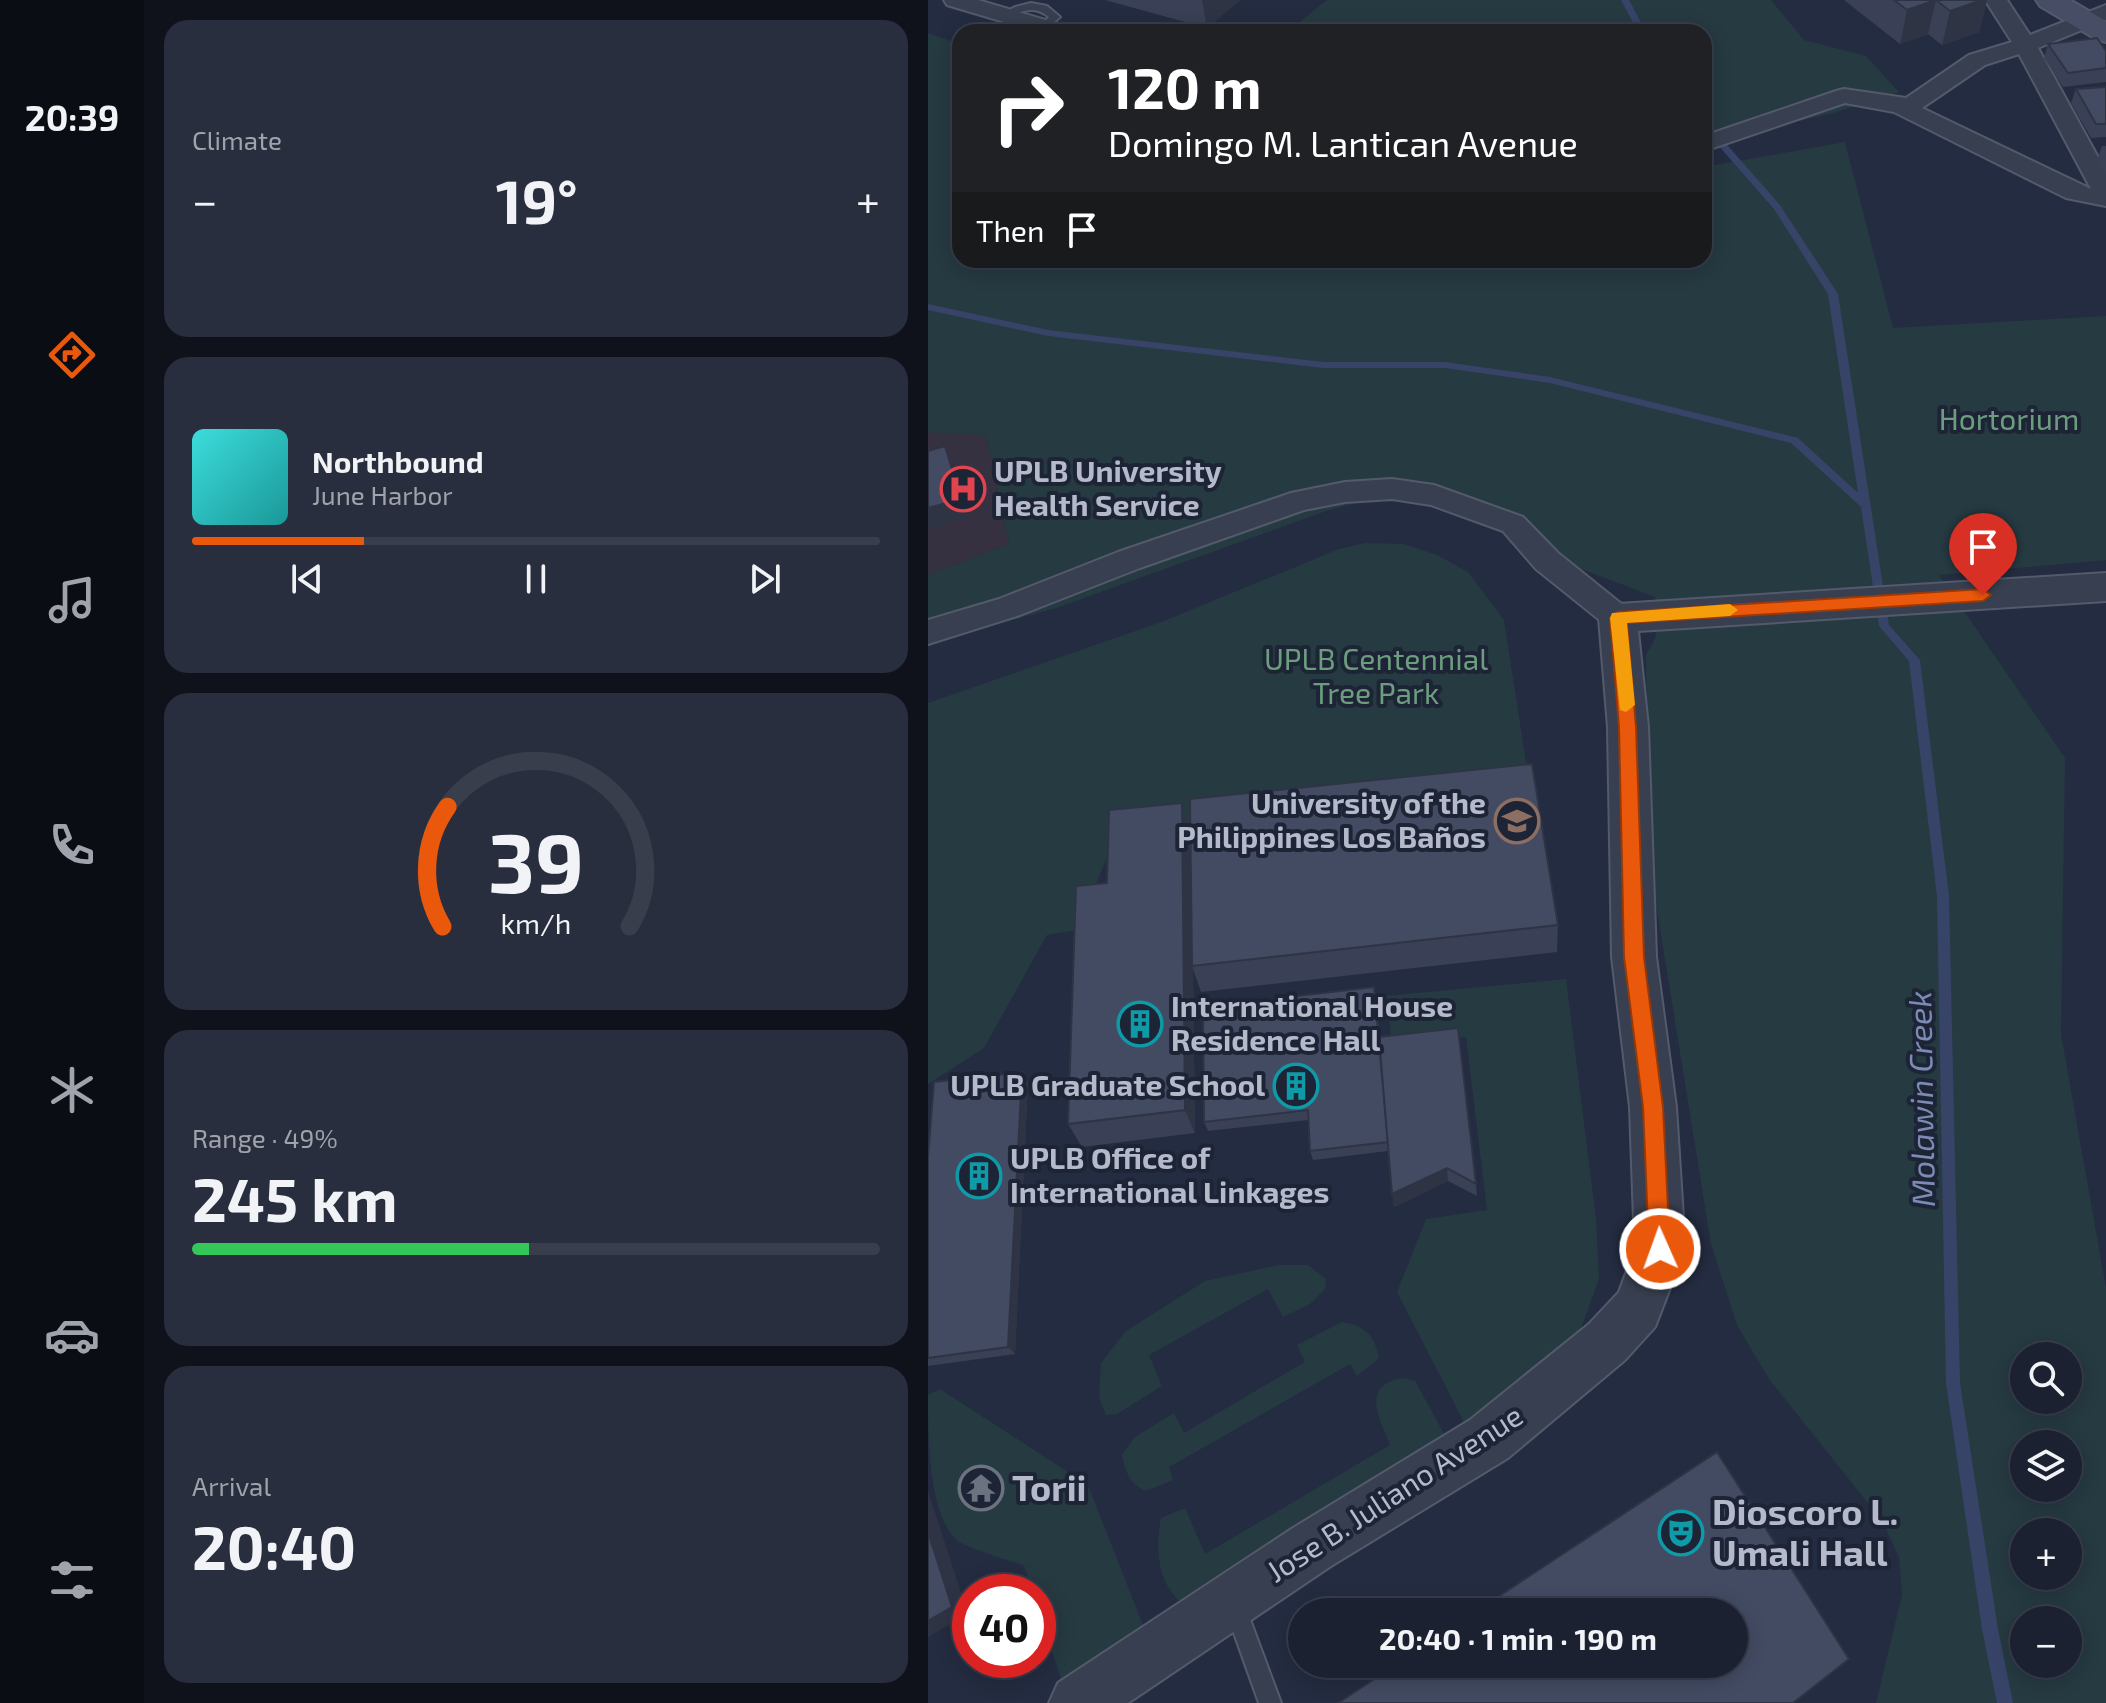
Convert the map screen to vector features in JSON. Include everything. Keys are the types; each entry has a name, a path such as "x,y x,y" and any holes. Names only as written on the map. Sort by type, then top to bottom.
{"main road":[{"path":"2050,0 2099,21"}],"street":[{"path":"955,0 1033,24"},
{"path":"1996,0 2025,45 2106,197"},
{"path":"1900,106 1914,103 1977,60 2099,21"},
{"path":"1712,141 1844,96 1900,106 2075,193 2106,197"},
{"path":"928,632 1009,607 1129,560 1301,500 1345,492 1392,489 1434,495 1513,524 1547,561 1618,618 2106,587"},
{"name":"Jose B. Juliano Avenue","path":"1105,1696 1233,1600 1489,1439 1607,1342 1637,1309 1660,1249 1653,1107 1634,957 1628,727 1618,618"}],"lane":[{"path":"1233,1600 1270,1703"}],"shaded area":[{"name":"UPLB University Health Service","path":"928,432 986,434 1009,544 928,575"}],"green space":[{"path":"1327,0 1771,0 1804,40 1866,56 1899,92 1830,114 1712,140 1712,24 1297,24"},
{"name":"Hortorium","path":"928,33 952,41 952,268 1712,268 1712,166 1845,142 1893,328 2106,316 2106,560 1939,575 2065,758 2061,1034 2106,1288 2106,1703 1876,1703 1902,1595 1899,1558 1883,1522 1769,1379 1737,1325 1711,1244 1648,854 1646,654 1658,627 1655,597 1571,565 1523,537 1456,509 1383,496 1326,511 1059,607 928,644 928,575 1009,544 986,435 928,432"},
{"name":"UPLB Centennial Tree Park","path":"1365,543 1404,544 1437,555 1468,572 1504,620 1531,794 1116,834 1078,930 1047,935 984,1048 928,1084 928,703 1164,621 1339,549"},
{"path":"1566,979 1596,1219 1599,1279 1580,1331 1466,1426 1397,1292 1426,1219 1487,1210 1466,1037 1392,1043 1386,996"},
{"path":"1279,1265 1308,1265 1326,1279 1325,1289 1310,1304 1283,1317 1268,1289 1149,1355 1162,1386 1117,1414 1106,1415 1099,1397 1101,1363 1126,1331 1205,1281"},
{"path":"1342,1322 1368,1333 1377,1350 1379,1358 1357,1376 1350,1364 1169,1467 1173,1480 1146,1491 1132,1481 1122,1455 1135,1437 1174,1413 1184,1433 1305,1362 1297,1345"},
{"path":"1404,1378 1415,1381 1448,1441 1186,1606 1176,1598 1160,1566 1158,1542 1161,1518 1185,1508 1205,1554 1390,1445 1378,1414 1377,1395 1381,1387"},
{"path":"940,1389 1088,1485 1150,1643 1064,1688 1056,1664 1056,1574 1027,1574 1024,1566 959,1542 949,1530 941,1515 932,1475 928,1395"}],"building":[{"path":"1894,0 1936,0 1907,10"},
{"path":"1936,0 1982,0 1950,11"},
{"path":"2097,38 2106,51 2106,68 2068,73 2048,44"},
{"path":"2106,87 2106,124 2096,124 2076,89"},
{"path":"945,446 961,499 928,508 928,451"},
{"path":"1532,764 1558,925 1192,966 1190,799"},
{"name":"International House Residence Hall","path":"1182,803 1185,1110 1068,1124 1076,886 1107,883 1109,810"},
{"name":"UPLB Graduate School","path":"1374,987 1388,1142 1310,1151 1308,1110 1204,1122 1203,1007"},
{"path":"1458,1028 1476,1184 1447,1168 1392,1194 1379,1037"},
{"name":"UPLB Office of International Linkages","path":"1022,1072 1008,1347 928,1358 928,1157 934,1082"},
{"name":"Dioscoro L. Umali Hall","path":"1717,1452 1849,1659 1793,1703 1338,1703 1376,1678 1748,1678 1748,1598 1496,1598"},
{"path":"928,1532 952,1607 928,1621"}],"waterway":[{"path":"1625,0 1638,24"},
{"name":"Molawin Creek","path":"1712,133 1777,207 1833,294 1884,626 1914,660 1943,896 1953,1383 1990,1629 2005,1703"},
{"path":"928,307 1048,333 1323,365 1445,365 1550,380 1794,440 1864,504"}],"slow traffic":[{"path":"1626,705 1618,618 1730,610"}],"place":[{"name":"UPLB University Health Service","path":"963,489"},
{"name":"University of the Philippines Los Baños","path":"1517,821"},
{"name":"International House Residence Hall","path":"1140,1024"},
{"name":"UPLB Graduate School","path":"1296,1086"},
{"name":"UPLB Office of International Linkages","path":"979,1176"},
{"name":"Torii","path":"981,1488"},
{"name":"Dioscoro L. Umali Hall","path":"1681,1533"}],"route":[{"path":"1660,1249 1653,1107 1634,957 1628,727 1618,618 1983,595"}]}
